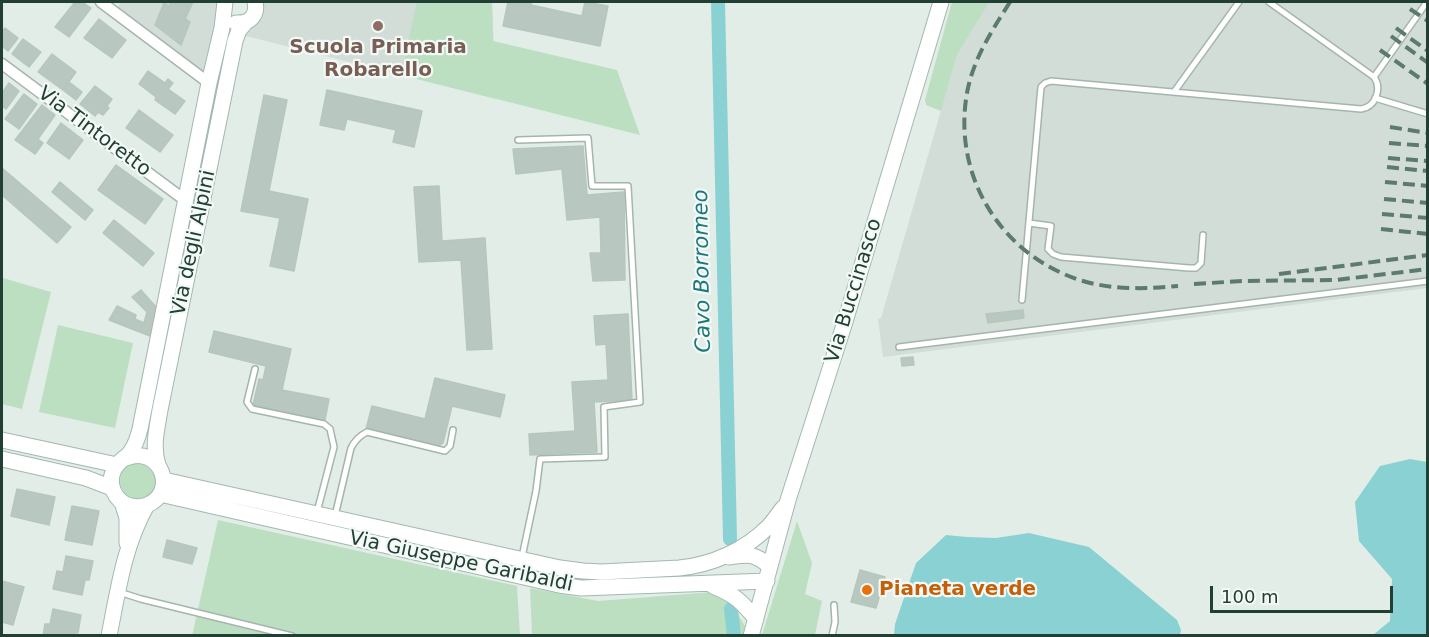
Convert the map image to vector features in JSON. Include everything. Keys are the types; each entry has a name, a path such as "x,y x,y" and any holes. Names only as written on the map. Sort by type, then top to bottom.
{"street":[{"path":"101,2 209,83"},
{"name":"Via degli Alpini","path":"158,465 155,456 155,437 235,41 239,30 253,17 255,2"},
{"name":"Via Buccinasco","path":"751,636 788,500 844,325 941,2"},
{"path":"2,440 121,461 136,455 144,456 152,459 158,465 162,472 162,487 154,501 135,507 122,502 116,496 112,488 112,476 121,461 133,449 140,429 209,83 219,44 224,6"},
{"path":"224,6 226,16 234,23 245,23"},
{"name":"Via Tintoretto","path":"2,64 186,201"},
{"path":"2,459 87,478 112,488"},
{"name":"Via Giuseppe Garibaldi","path":"162,487 316,513 560,568 583,571 693,567 723,557"},
{"name":"Via Giuseppe Garibaldi","path":"162,487 570,587 602,589 708,584 769,574"},
{"path":"723,557 754,539 771,525 788,500"},
{"path":"122,502 127,524 127,552"},
{"path":"109,636 127,552 147,505"},
{"path":"723,557 749,554 759,557 769,574"},
{"path":"708,584 741,601 756,619"}],"lane":[{"path":"1174,92 1239,2"},
{"path":"1022,300 1043,84 1051,81 1368,108 1379,87 1374,77 1269,2"},
{"path":"1374,77 1427,2"},
{"path":"1375,98 1428,114"},
{"path":"518,140 588,138 592,186 628,186 640,402 604,407 604,457 540,459 536,490 521,559"},
{"path":"1029,223 1051,226 1048,249 1061,257 1189,268 1196,268 1201,263 1203,235"},
{"path":"899,347 1428,281"},
{"path":"255,369 247,402 252,409 324,424 330,429 334,447 316,513"},
{"path":"335,517 351,448 360,436 367,432 445,451 450,446 453,430"},
{"path":"118,591 141,599 292,636"},
{"path":"831,636 835,622 834,605"}],"shaded area":[{"path":"121,2 223,2 208,79 117,9"},
{"path":"258,2 492,2 496,99 246,36"},
{"path":"988,2 1427,2 1427,288 883,357 878,319 881,318 957,55"}],"green space":[{"path":"417,2 492,2 493,41 617,70 640,135 401,75"},
{"path":"952,2 989,2 957,55 941,111 926,105 925,100"},
{"path":"3,278 51,292 22,409 2,404"},
{"path":"58,325 133,343 115,428 39,412"},
{"path":"138,463 151,468 156,481 151,494 138,499 125,494 120,481 125,468"},
{"path":"218,520 517,586 520,635 192,636"},
{"path":"797,521 812,563 805,594 822,601 815,635 762,635"},
{"path":"530,588 598,601 713,592 732,605 745,626 742,636 532,635"}],"water":[{"path":"1410,459 1427,462 1427,635 1373,635 1390,621 1392,579 1359,541 1355,502 1380,466"},
{"path":"1029,533 1089,547 1177,620 1181,630 1180,635 894,635 895,624 916,563 946,535 996,538"}],"building":[{"path":"75,2 82,2 91,8 69,37 55,27"},
{"path":"171,2 193,2 185,19 190,22 181,45 155,25 164,3 169,6"},
{"path":"508,2 531,2 531,5 582,16 585,2 608,6 600,46 503,26"},
{"path":"99,19 126,40 112,58 84,38"},
{"path":"5,28 18,38 8,51 2,46 2,32"},
{"path":"23,39 41,52 29,67 12,54"},
{"path":"52,54 76,72 63,90 38,72"},
{"path":"148,71 165,83 168,79 173,83 168,89 185,101 175,114 155,100 156,97 139,84"},
{"path":"69,82 82,92 76,100 63,90"},
{"path":"9,83 19,91 6,109 2,106 2,93"},
{"path":"95,86 112,99 103,115 98,112 95,116 80,104"},
{"path":"327,90 422,111 414,147 393,142 396,130 347,119 344,130 320,125"},
{"path":"24,94 37,104 19,129 5,119"},
{"path":"264,95 287,100 269,191 308,199 294,271 270,266 280,218 241,211"},
{"path":"42,105 55,115 38,139 43,143 35,154 15,140"},
{"path":"139,110 173,135 160,152 126,128"},
{"path":"61,123 83,140 69,159 47,143"},
{"path":"583,146 587,195 624,192 625,280 593,281 590,253 601,253 600,217 567,220 562,169 516,174 513,149"},
{"path":"116,165 163,199 145,224 98,190"},
{"path":"2,168 71,227 57,243 2,195"},
{"path":"60,182 93,210 85,220 52,192"},
{"path":"439,186 442,241 485,238 492,349 467,350 461,260 419,262 414,187"},
{"path":"114,220 154,253 143,266 103,233"},
{"path":"141,290 156,307 150,336 109,320 117,306 136,315 135,319 144,323 147,312 132,297"},
{"path":"1023,310 1024,318 988,323 986,314"},
{"path":"628,314 632,400 594,402 597,452 530,455 529,434 575,431 572,382 608,380 606,344 596,345 594,316"},
{"path":"214,331 291,349 282,390 329,399 325,420 253,405 259,379 263,380 266,366 209,352"},
{"path":"913,357 914,365 902,366 901,358"},
{"path":"435,378 505,395 500,417 452,406 443,443 438,446 366,429 372,406 425,419"},
{"path":"17,489 55,497 49,525 11,516"},
{"path":"72,506 99,511 92,545 65,540"},
{"path":"167,540 197,548 192,564 163,557"},
{"path":"66,556 93,561 89,580 85,580 82,595 53,589 57,571 63,572"},
{"path":"860,570 885,577 876,608 851,602"},
{"path":"2,581 24,587 13,625 2,622"},
{"path":"53,609 81,615 78,633 74,633 74,636 43,636 45,624 50,624"}],"waterway":[{"name":"Cavo Borromeo","path":"718,2 730,539"},
{"name":"Cavo Borromeo","path":"731,609 734,636"}],"railway":[{"path":"1010,2 985,43 975,65 968,88 964,120 967,150 975,180 988,207 1005,231 1027,252 1053,269 1083,281 1106,286 1142,288 1178,286"},
{"path":"1410,9 1428,21"},
{"path":"1396,28 1428,51"},
{"path":"1391,36 1428,63"},
{"path":"1380,50 1428,84"},
{"path":"1390,127 1428,133"},
{"path":"1389,143 1428,146"},
{"path":"1388,158 1428,161"},
{"path":"1387,167 1428,171"},
{"path":"1385,182 1428,186"},
{"path":"1384,199 1428,203"},
{"path":"1382,214 1428,218"},
{"path":"1381,229 1428,234"},
{"path":"1279,274 1428,255"},
{"path":"1194,284 1336,280 1428,269"}],"place":[{"name":"Scuola Primaria Robarello","path":"378,26"},
{"name":"Pianeta verde","path":"867,590"}]}
